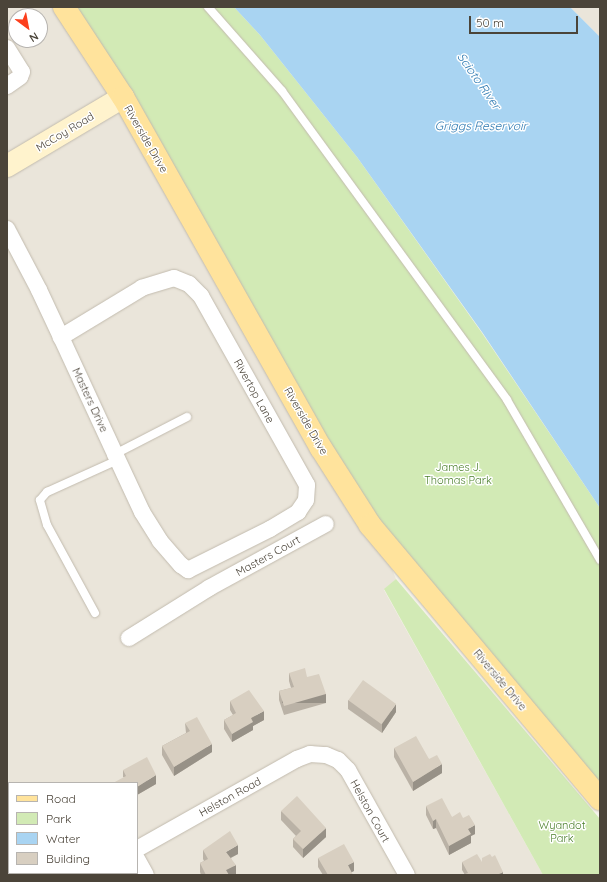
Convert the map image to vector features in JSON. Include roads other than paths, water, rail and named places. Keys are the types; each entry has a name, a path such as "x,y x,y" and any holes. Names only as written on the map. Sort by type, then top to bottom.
{"main road":[{"name":"Riverside Drive","path":"64,7 123,97 321,448 366,519 600,799"},
{"name":"McCoy Road","path":"7,166 123,97"}],"street":[{"path":"7,48 22,72 20,77 7,86"},
{"name":"Masters Drive","path":"7,229 61,336 145,518 160,541 185,568"},
{"name":"Rivertop Lane","path":"61,336 142,288 174,278 189,284 201,296 307,485 306,500 298,512 270,529 185,568"},
{"name":"Masters Court","path":"129,638 209,588 326,524"},
{"path":"185,568 209,588"},
{"name":"Helston Road","path":"138,848 297,759 310,754 326,755"},
{"name":"Helston Court","path":"326,755 338,760 348,770 406,875"},
{"path":"138,861 146,875"}],"lane":[{"path":"208,7 282,91 506,400 600,560"},
{"path":"95,613 47,525 40,500 47,492 116,457 187,417"}],"water":[{"name":"Griggs Reservoir","path":"234,7 570,7 600,37 600,508 482,332 357,157 260,35"}],"water label":[{"name":"Scioto River","path":"479,81"}],"park label":[{"name":"James J. Thomas Park","path":"458,474"},
{"name":"Wyandot Park","path":"562,832"}]}
